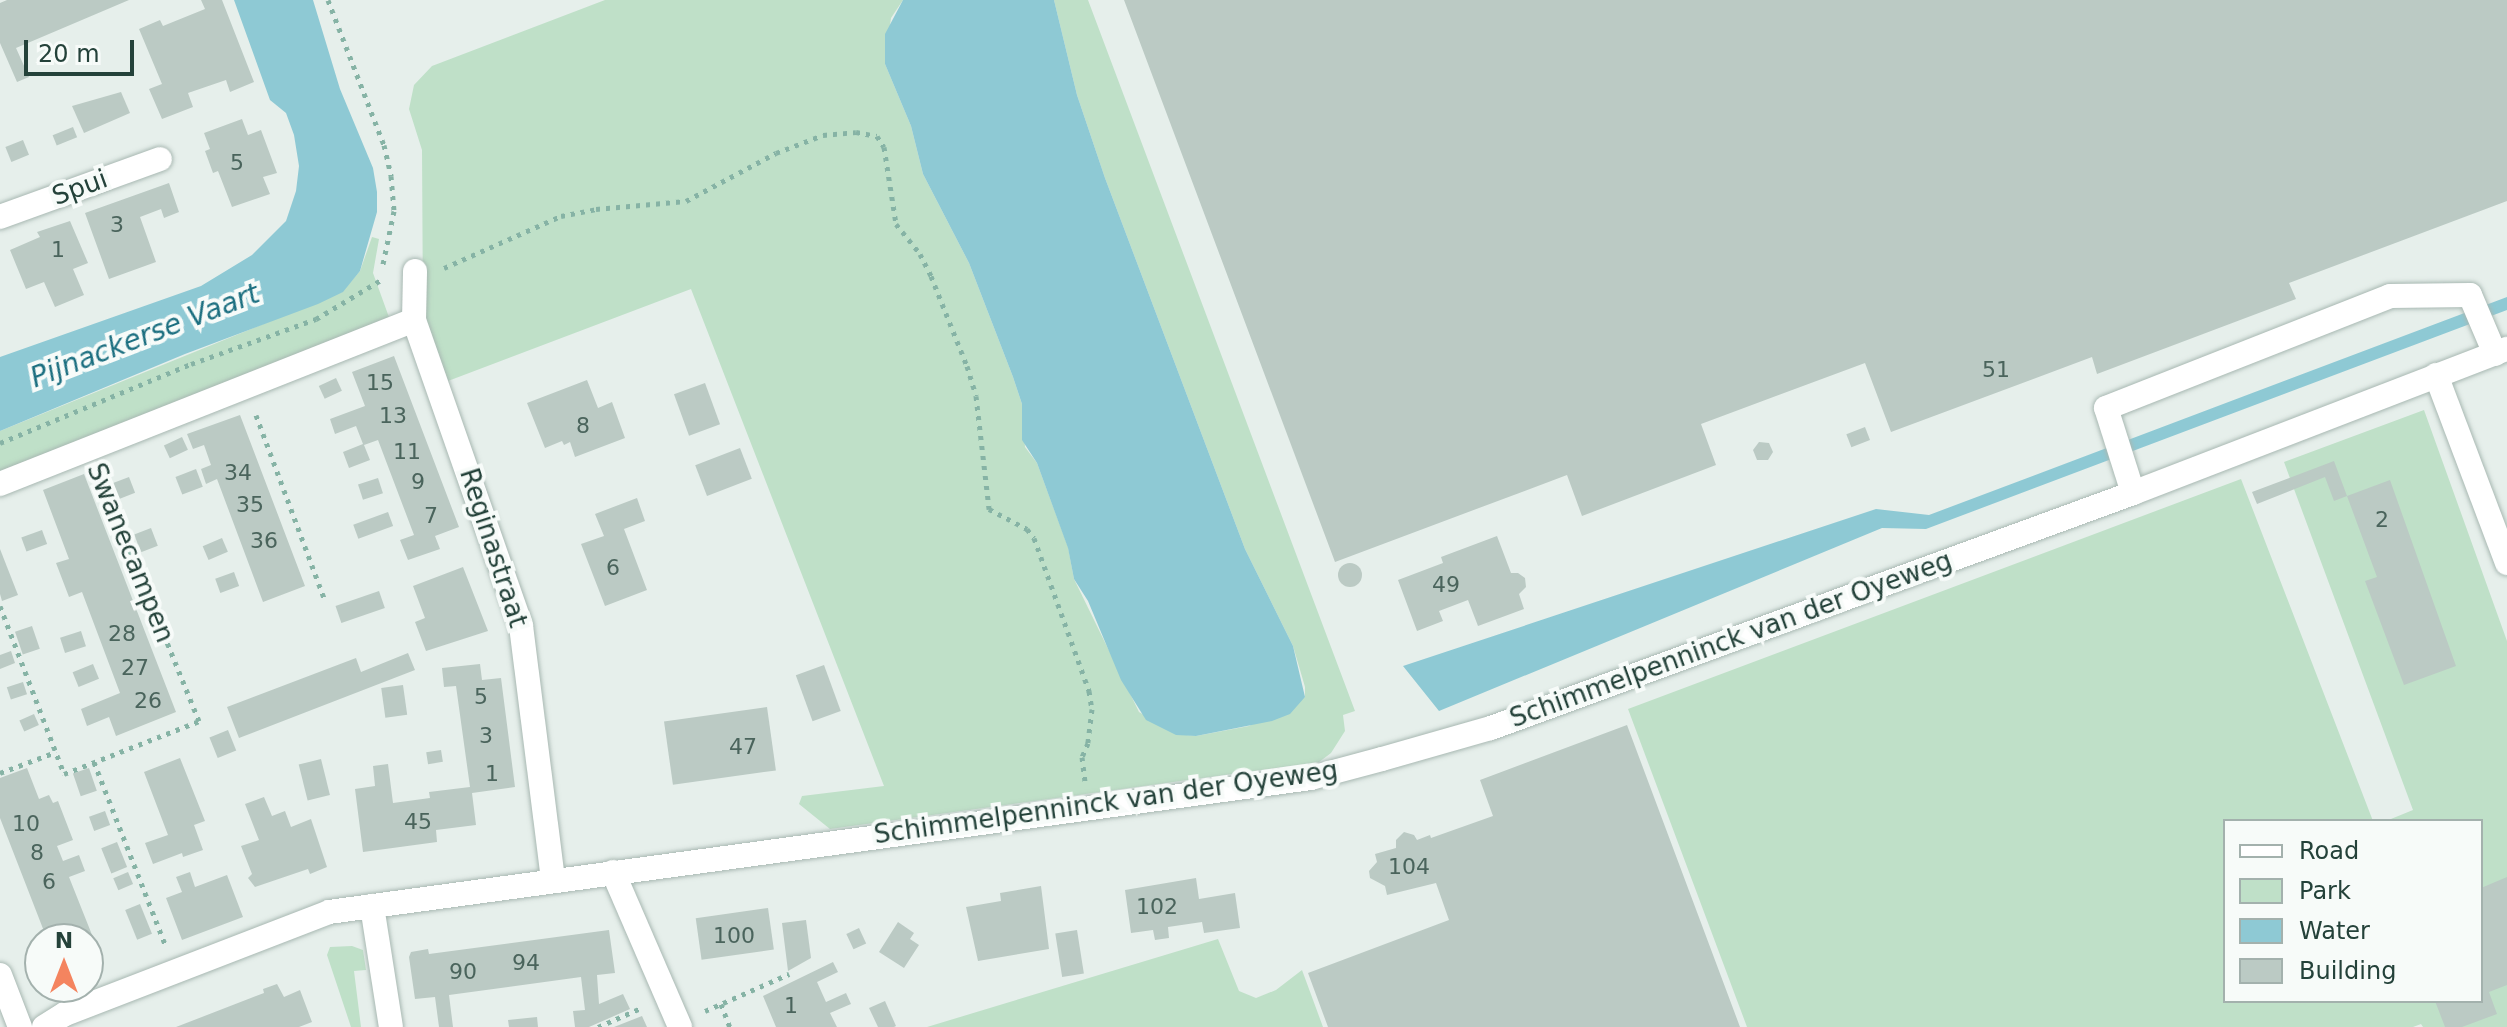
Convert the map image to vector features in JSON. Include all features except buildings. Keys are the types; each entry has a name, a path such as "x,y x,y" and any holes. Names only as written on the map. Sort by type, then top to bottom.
{"street":[{"name":"Spui","path":"0,217 160,159"},
{"name":"Reginastraat","path":"415,271 404,324 521,626 553,880"},
{"path":"2133,493 2106,408 2390,296 2470,295 2485,331 2501,352"},
{"name":"Swanecampen","path":"0,484 404,324"},
{"name":"Schimmelpenninck van der Oyeweg","path":"44,1027 65,1014 329,912 1311,778 1491,728 2133,493 2501,352"},
{"path":"2436,375 2507,563"},
{"path":"613,872 679,1025"},
{"path":"372,906 391,1027"},
{"path":"0,975 20,1027"}],"path":[{"path":"328,0 384,145 394,211 383,250 381,280 404,324"},
{"path":"415,271 446,268 575,212 686,201 776,153 823,135 856,132 877,136 884,147 896,224 920,254 967,366 976,396 989,509 1027,529 1034,538 1089,691 1090,721 1082,757 1088,808"},
{"path":"0,443 191,364 316,319 381,280"},
{"path":"245,386 324,598"},
{"name":"Swanecampen","path":"88,448 199,721 94,762"},
{"path":"0,606 64,774 94,762 175,971"},
{"path":"0,773 56,752"},
{"path":"679,1025 789,974"},
{"path":"598,1027 666,997"},
{"path":"721,1004 730,1027"}],"green space":[{"path":"605,0 903,0 891,18 885,64 911,126 923,174 969,263 1013,377 1022,404 1025,447 1037,463 1068,547 1074,579 1139,712 1176,734 1196,736 1249,726 1305,697 1305,687 1293,646 1245,549 1105,178 1077,95 1054,0 1088,0 1355,711 1343,715 1345,731 1331,753 1319,762 830,829 799,804 802,796 884,786 691,289 448,381 423,316 422,150 409,109 414,85 432,66"},
{"path":"372,237 379,239 373,273 390,320 0,471 0,431 342,292 360,271"},
{"path":"2424,410 2507,641 2507,1027 2423,1027 2421,1024 2413,1027 1747,1027 1628,709 2241,479 2372,819 2223,819 2223,1003 2483,1003 2483,819 2391,819 2413,810 2284,462"},
{"path":"1218,939 1239,991 1256,998 1276,990 1302,970 1323,1027 927,1027"},
{"path":"352,946 363,950 366,970 354,971 361,1027 351,1027 327,955 330,947"}],"water":[{"name":"Pijnackerse Vaart","path":"234,0 313,0 340,89 373,168 377,212 360,271 343,292 318,304 185,354 0,431 0,357 201,286 252,255 286,221 296,191 299,166 294,135 286,113 270,100"},
{"path":"903,0 1054,0 1077,95 1105,178 1245,549 1293,646 1305,697 1290,714 1272,721 1196,736 1176,735 1146,720 1121,680 1088,601 1074,579 1068,548 1037,463 1022,440 1022,404 1013,377 969,263 923,174 911,126 885,64 885,34"},
{"path":"2507,297 2507,310 1926,529 1882,528 1439,711 1403,666 1876,509 1929,515"}]}
